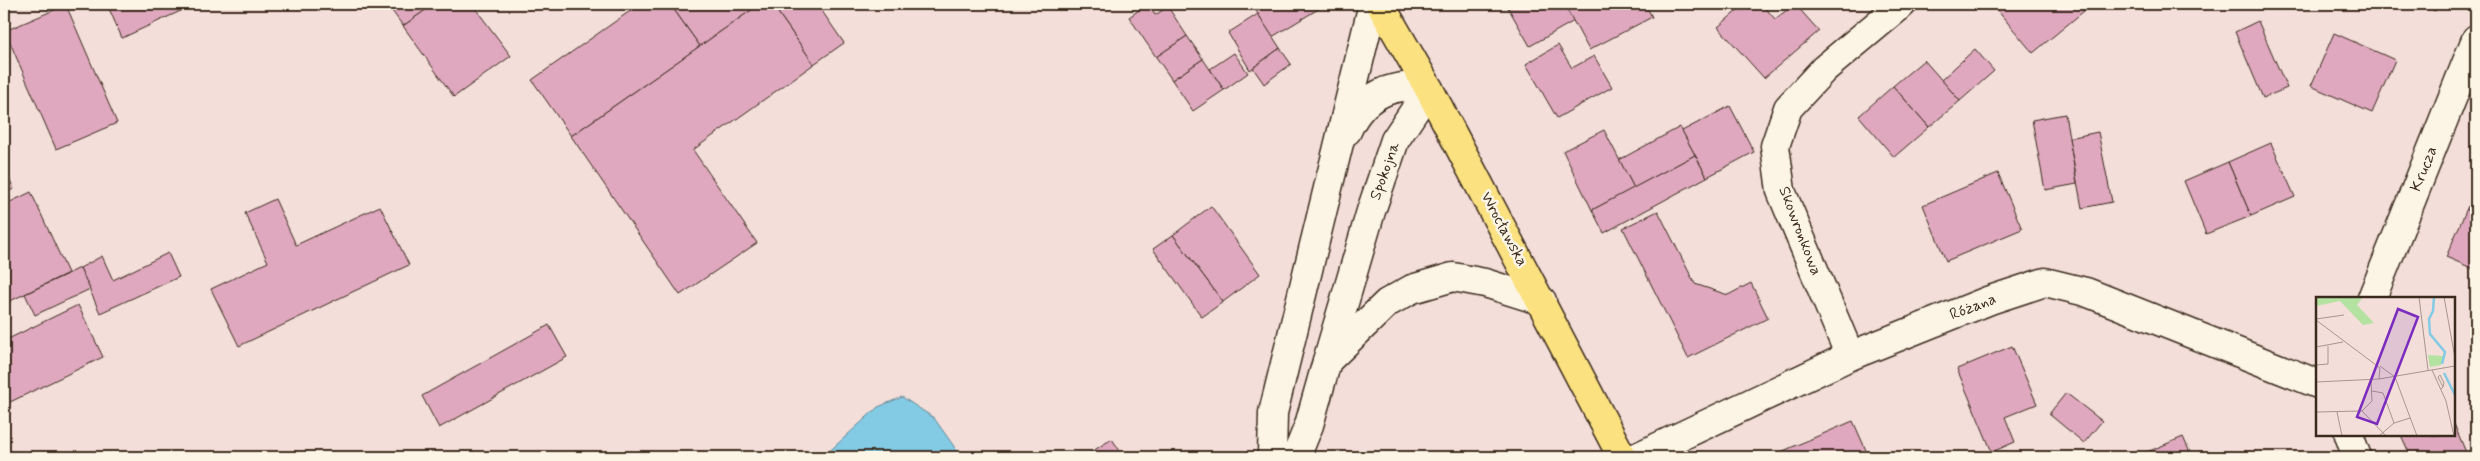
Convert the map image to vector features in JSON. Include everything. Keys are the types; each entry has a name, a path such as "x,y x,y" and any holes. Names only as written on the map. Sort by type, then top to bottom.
{"main road":[{"name":"Wrocławska","path":"1380,4 1429,90 1542,301 1622,457"}],"street":[{"path":"1272,457 1273,413 1373,4"},
{"name":"Skowronkowa","path":"1850,356 1781,191 1775,146 1788,108 1824,69 1902,4"},
{"name":"Krucza","path":"2372,297 2476,39"},
{"path":"1334,162 1348,127 1373,97 1402,86 1429,90"},
{"name":"Spokojna","path":"1296,457 1309,425 1371,211 1395,140 1429,90"},
{"name":"Spokojna","path":"1327,362 1387,302 1412,289 1453,277 1485,283 1542,301"},
{"name":"Różana","path":"1637,457 1850,356 1990,300 2044,282 2086,292 2316,383"},
{"path":"2349,436 2358,457"}],"water":[{"path":"902,397 934,418 960,457 823,457 878,407"}],"building":[{"path":"107,4 182,4 185,9 122,38"},
{"path":"182,4 197,4 185,9"},
{"path":"387,4 434,4 403,26"},
{"path":"434,4 472,4 511,56 454,97 403,26"},
{"path":"640,4 670,4 700,46 571,136 532,80"},
{"path":"670,4 760,4 700,46"},
{"path":"760,4 772,4 814,64 693,150 757,243 680,295 571,136"},
{"path":"772,4 817,4 844,43 814,64"},
{"path":"1148,4 1155,15 1168,7 1187,36 1156,57 1129,17"},
{"path":"1252,4 1318,4 1320,8 1272,37"},
{"path":"1506,4 1564,4 1574,21 1530,46"},
{"path":"1564,4 1645,4 1652,17 1589,50"},
{"path":"1745,4 1762,4 1775,19 1795,4 1819,31 1764,78 1718,27"},
{"path":"1992,4 2078,4 2084,11 2033,53"},
{"path":"2078,4 2092,4 2084,11"},
{"path":"2418,4 2438,4 2435,11"},
{"path":"66,5 117,123 56,149 5,31"},
{"path":"1258,14 1280,48 1250,70 1228,33"},
{"path":"2258,21 2287,88 2263,98 2235,32"},
{"path":"2334,33 2395,60 2372,113 2311,86"},
{"path":"1187,36 1203,59 1172,80 1156,57"},
{"path":"1558,45 1572,68 1594,56 1612,87 1557,118 1526,64"},
{"path":"1280,48 1291,64 1264,84 1253,68"},
{"path":"1975,49 1994,71 1960,101 1941,80"},
{"path":"1234,53 1248,73 1224,90 1210,69"},
{"path":"1203,59 1224,90 1193,111 1172,80"},
{"path":"1924,60 1960,101 1929,127 1893,86"},
{"path":"1893,86 1929,127 1894,157 1859,116"},
{"path":"1730,106 1754,152 1707,177 1682,131"},
{"path":"2065,114 2077,184 2045,190 2032,120"},
{"path":"1680,127 1695,155 1634,188 1619,160"},
{"path":"1604,130 1634,188 1592,210 1563,151"},
{"path":"2098,132 2112,202 2082,208 2069,138"},
{"path":"2271,143 2295,197 2251,216 2228,162"},
{"path":"1695,155 1707,177 1604,233 1592,210"},
{"path":"2228,162 2251,216 2206,234 2184,181"},
{"path":"4,167 14,189 4,193"},
{"path":"1998,173 2022,229 1946,261 1923,205"},
{"path":"31,192 68,273 4,304 4,205"},
{"path":"275,199 296,245 380,206 409,265 239,346 211,289 268,262 245,213"},
{"path":"1211,206 1260,274 1223,302 1173,235"},
{"path":"2468,206 2476,210 2476,270 2446,257"},
{"path":"1658,211 1695,284 1728,295 1751,283 1768,318 1688,358 1623,228"},
{"path":"1173,235 1223,302 1202,317 1153,249"},
{"path":"168,253 179,277 100,313 80,268 102,256 113,280"},
{"path":"80,268 90,289 35,315 25,294"},
{"path":"78,305 103,357 4,405 4,341"},
{"path":"549,325 567,357 439,428 422,396"},
{"path":"2012,346 2037,404 2005,417 2015,442 1992,452 1957,369"},
{"path":"2066,393 2102,421 2084,443 2049,414"},
{"path":"1853,421 1869,457 1769,457"},
{"path":"2455,426 2468,457 2411,457 2401,436 2455,436"},
{"path":"2183,437 2192,457 2135,457"},
{"path":"1112,439 1124,457 1083,457"}]}
